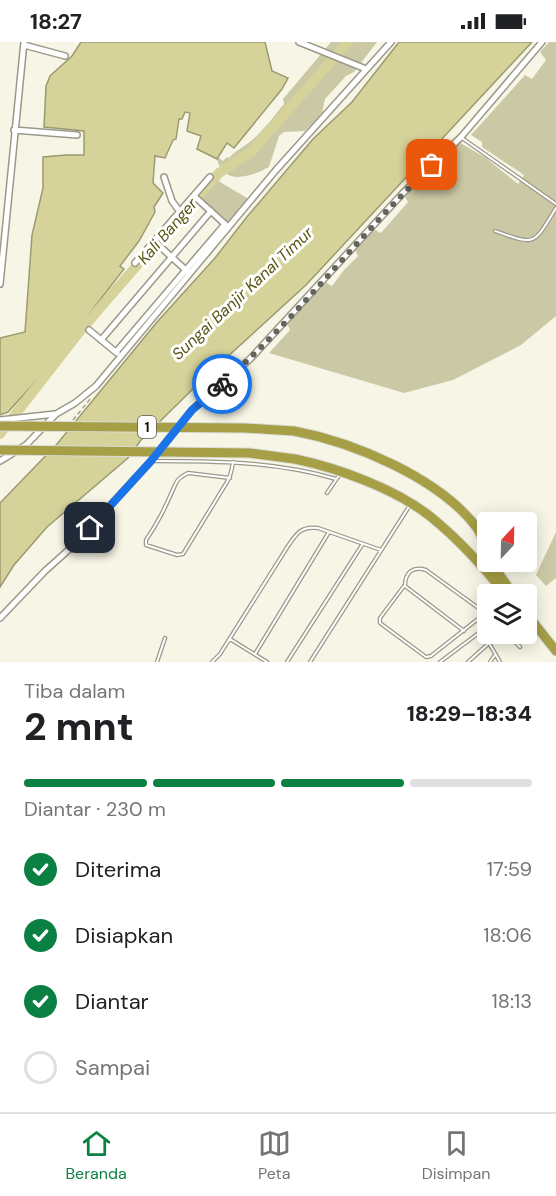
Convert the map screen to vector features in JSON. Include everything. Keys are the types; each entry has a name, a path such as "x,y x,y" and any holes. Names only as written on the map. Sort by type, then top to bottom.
{"highway":[{"name":"1","path":"0,423 244,428 294,431 335,440 379,458 421,480 463,512 477,528"},
{"name":"1","path":"0,450 249,453 295,459 338,476 356,477 429,516 458,541 494,584"},
{"path":"537,627 556,651"},
{"path":"537,635 556,659"}],"street":[{"path":"300,42 366,69"},
{"path":"0,423 56,414 67,409 89,392 226,225 391,42"},
{"path":"0,618 45,571 74,545 151,461 192,410 251,358 403,193 461,137 543,42"},
{"path":"0,284 2,233 24,44 65,56"},
{"path":"14,130 76,135"},
{"path":"164,177 172,201 180,212"},
{"path":"135,263 210,177"},
{"path":"194,196 226,225"},
{"path":"101,340 211,211"},
{"path":"154,242 188,272"},
{"path":"89,330 118,354"},
{"path":"0,461 26,445 56,414"}],"lane":[{"path":"461,137 556,206 540,234 530,241 524,242 495,231"},
{"path":"151,461 233,462 338,476 327,494"},
{"path":"230,477 188,473 183,476 177,481 162,517 146,540 146,544 177,555 183,554 230,477 233,462"},
{"path":"309,662 411,505"},
{"path":"212,662 230,639 300,530 308,527 329,532 381,550"},
{"path":"255,654 329,532"},
{"path":"287,662 362,544"},
{"path":"477,606 426,570 416,567 412,569 405,580 405,586 380,618 380,623 426,657 431,656 477,621"},
{"path":"405,586 464,631"},
{"path":"440,662 477,635"},
{"path":"158,662 165,638"},
{"path":"230,639 267,662"},
{"path":"468,662 488,644"},
{"path":"490,644 500,662"},
{"path":"517,644 520,647"},
{"path":"490,662 495,655"}],"shaded area":[{"path":"331,42 377,42 354,72 346,76 325,99 322,114 305,131 284,132 279,136 269,167 254,174 239,177 225,173 220,168 218,157 223,161 229,158 261,132 284,104 283,99"},
{"path":"549,42 556,42 556,316 521,345 453,380 404,393 269,353 290,330 287,323 325,282 332,286 358,256 355,250 373,229 381,233 408,202 405,197 459,142 486,158 518,184 524,175 482,147 482,142 471,135 525,75 532,79 546,60 540,52"},
{"path":"215,179 247,198 228,223 199,197"},
{"path":"556,532 556,578 546,586 536,575"}],"water":[{"path":"81,42 265,42 272,71 288,78 282,89 234,148 227,143 217,159 197,149 201,136 187,131 190,113 185,112 182,119 179,119 176,139 173,140 165,158 155,156 153,183 163,193 139,241 120,266 124,269 45,371 8,412 0,415 0,338 25,332 32,235 43,188 43,157 84,155 84,131 44,127 46,86 50,76 72,56"},
{"name":"Sungai Banjir Kanal Timur","path":"399,42 532,42 306,285 202,380 141,440 128,458 47,527 14,565 0,587 0,503 57,444 157,322 215,258 313,139 352,102"}],"waterway":[{"name":"Kali Banger","path":"0,434 81,330 184,211 219,173 251,152 348,42"}],"way so far":[{"path":"222,384 251,358 403,193 432,165"}],"route":[{"path":"90,528 151,461 192,410 222,384"}]}
